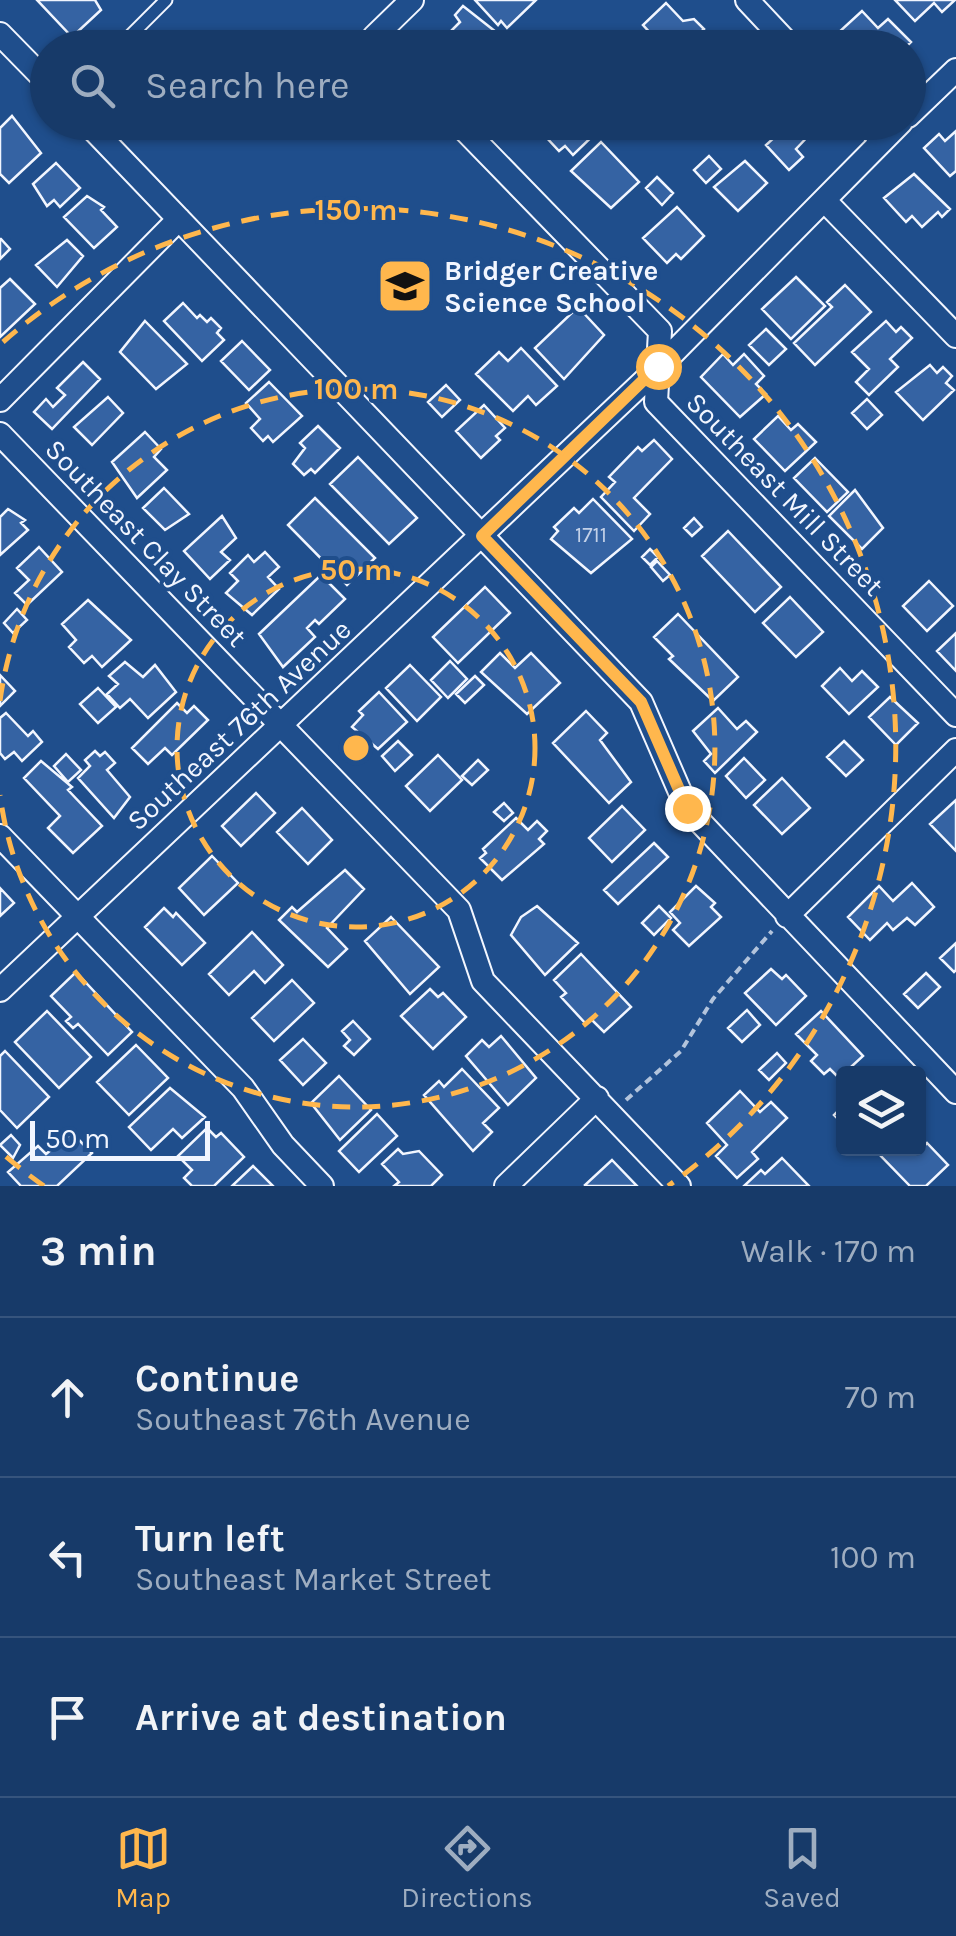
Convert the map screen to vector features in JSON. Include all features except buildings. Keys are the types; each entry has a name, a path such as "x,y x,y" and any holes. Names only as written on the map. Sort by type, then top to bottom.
{"street":[{"path":"388,30 412,0"},
{"path":"747,0 775,30"},
{"path":"0,34 30,65"},
{"path":"926,99 956,70"},
{"path":"103,140 641,702 687,808 956,1092"},
{"name":"Southeast Mill Street","path":"474,140 660,331 656,402 956,715"},
{"name":"Southeast 76th Avenue","path":"0,990 482,536 882,141"},
{"path":"825,200 956,336"},
{"path":"0,400 179,219"},
{"name":"Southeast Clay Street","path":"0,434 459,910 484,981 679,1186"},
{"path":"787,916 956,750"},
{"path":"0,836 242,1088 283,1145 322,1186"},
{"path":"506,1186 604,1106"}],"lane":[{"path":"136,30 166,0"}],"path":[{"path":"604,1106 680,1052 714,999 787,916"}],"place":[{"name":"Bridger Creative Science School","path":"405,286"}],"route":[{"path":"658,366 482,536 641,702 687,808"}]}
